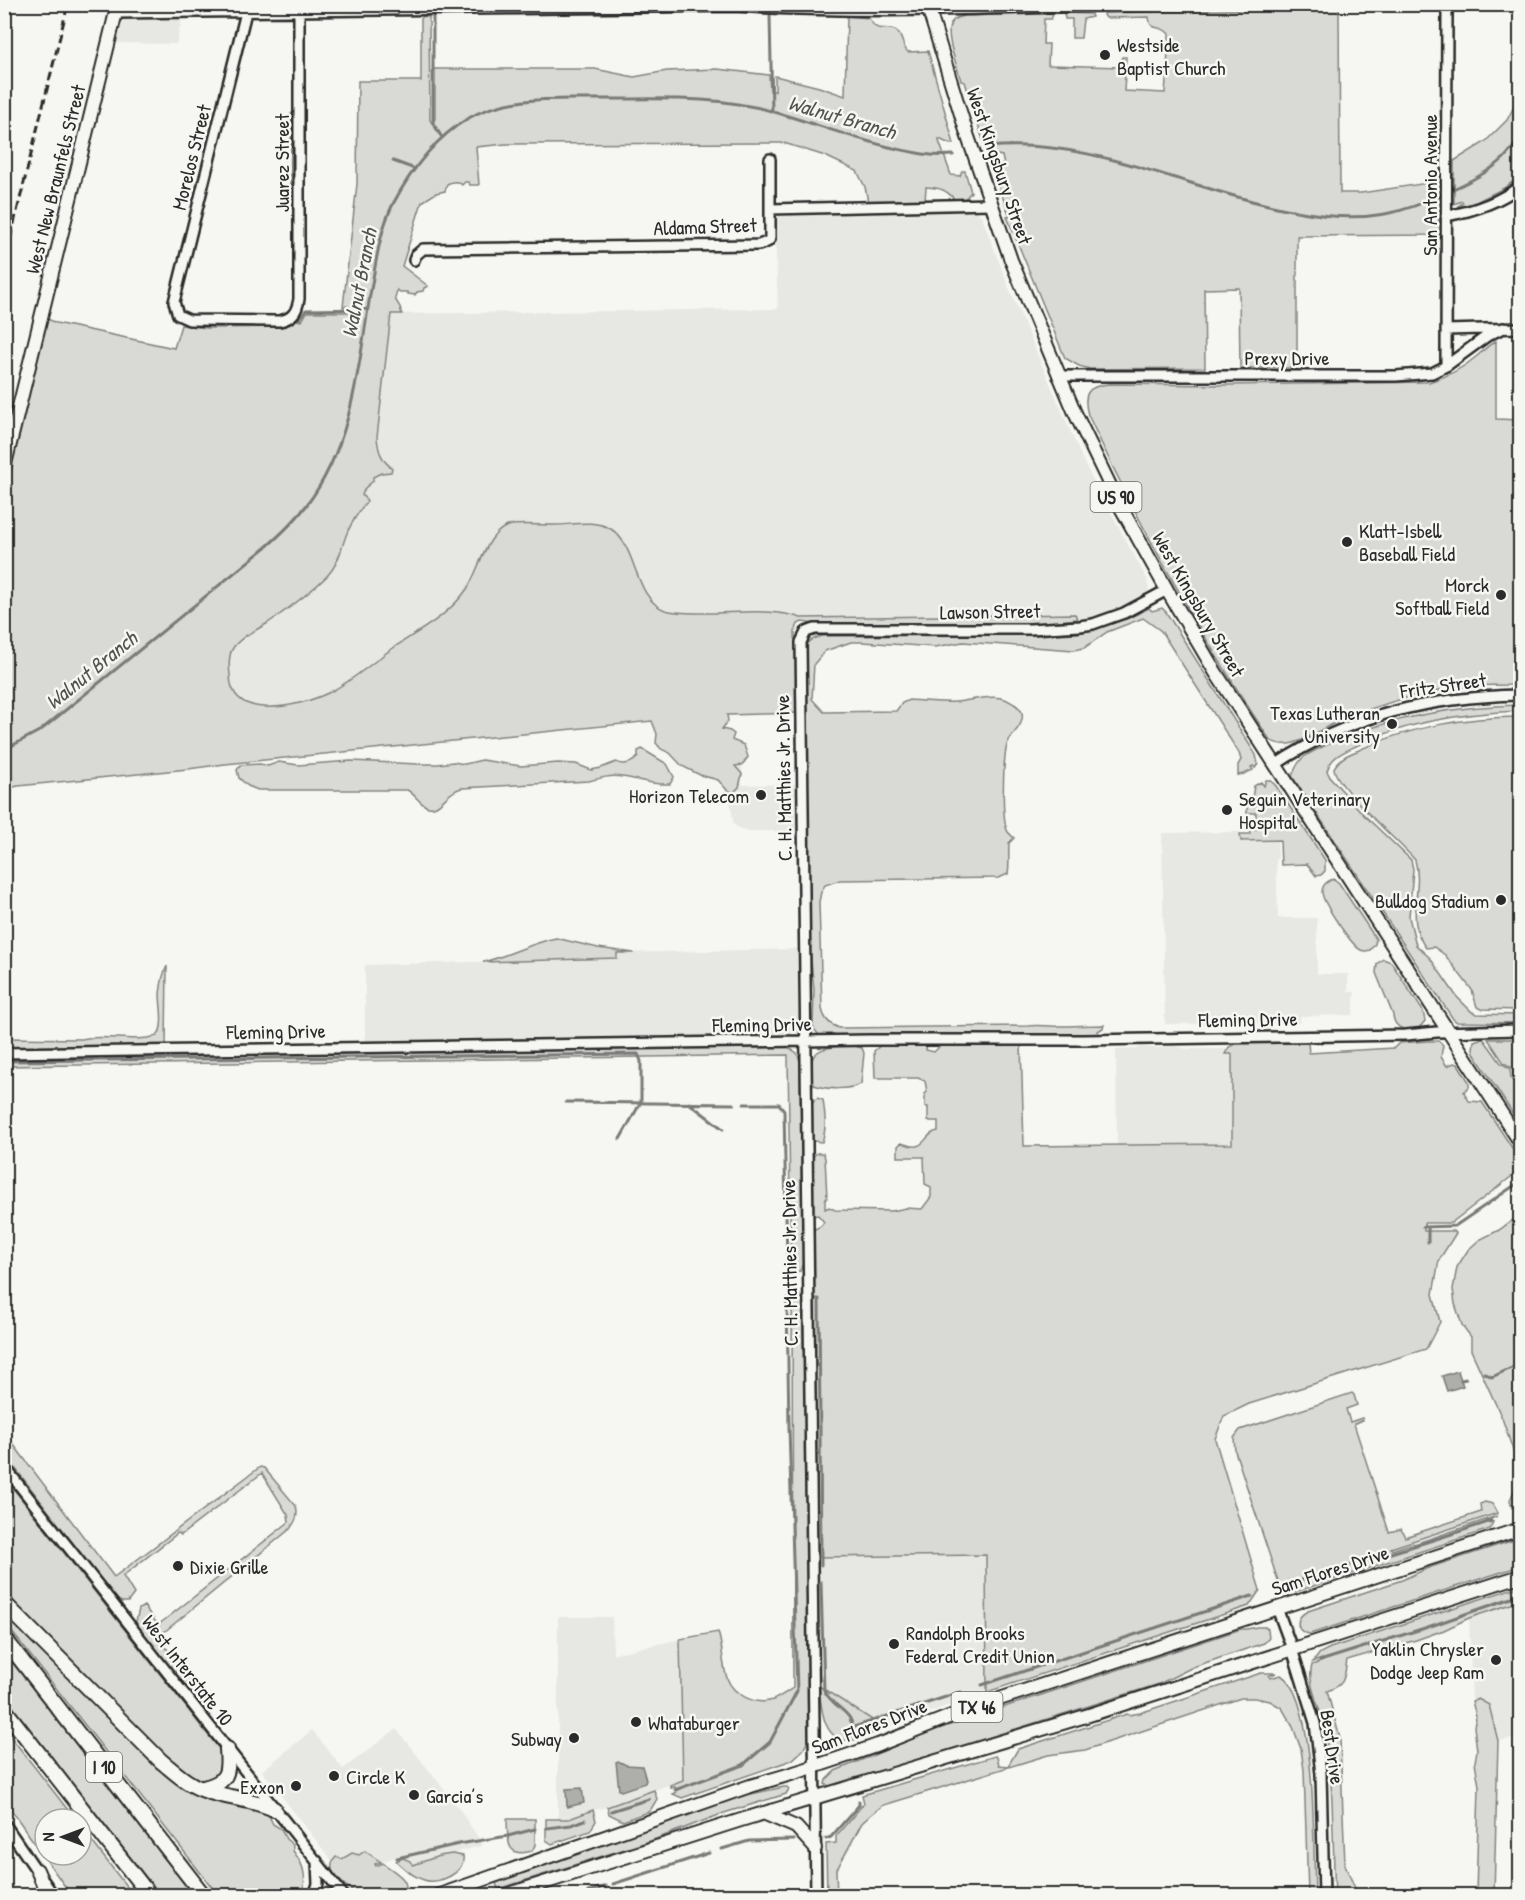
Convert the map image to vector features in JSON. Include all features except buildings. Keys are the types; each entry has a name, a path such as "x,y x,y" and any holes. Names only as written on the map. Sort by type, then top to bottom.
{"highway":[{"path":"4,1603 161,1761 181,1777 202,1789 256,1802 274,1809"},
{"name":"I 10","path":"4,1638 204,1896"},
{"name":"I 10","path":"4,1709 150,1896"},
{"path":"202,1789 214,1786 226,1776 227,1749"}],"main road":[{"name":"West Kingsbury Street","path":"928,8 991,204 1058,376 1119,504 1215,673 1521,1142"},
{"name":"West New Braunfels Street","path":"4,468 117,9"},
{"name":"Sam Flores Drive","path":"437,1896 750,1786 814,1767 959,1713 1521,1529"},
{"name":"TX 46","path":"503,1896 763,1813 1089,1715 1521,1576"},
{"path":"763,1813 796,1827 815,1848"},
{"path":"37,1870 48,1896"}],"street":[{"path":"117,9 246,12 326,8 735,6 806,10 1160,4"},
{"name":"San Antonio Avenue","path":"1446,366 1447,4"},
{"name":"Juarez Street","path":"176,312 194,321 279,321 294,314 299,299 299,11"},
{"name":"Morelos Street","path":"176,312 175,294 246,12"},
{"path":"770,159 770,209"},
{"path":"1446,216 1486,206 1521,186"},
{"name":"Aldama Street","path":"414,260 419,251 426,249 759,245 770,239 770,209 991,204"},
{"name":"Prexy Drive","path":"1058,376 1396,376 1432,373 1446,366 1487,336 1503,328"},
{"path":"1446,330 1521,328"},
{"name":"Lawson Street","path":"806,632 815,630 1030,629 1080,626 1124,613 1167,590"},
{"name":"C. H. Matthies Jr. Drive","path":"806,632 800,647 816,1896"},
{"name":"Fritz Street","path":"1275,765 1299,748 1391,711 1441,700 1521,695"},
{"name":"Fleming Drive","path":"4,1053 805,1041 1084,1040 1406,1035 1521,1030"},
{"name":"West Interstate 10","path":"4,1466 344,1896"},
{"name":"Best Drive","path":"1277,1608 1315,1723 1321,1774 1324,1896"},
{"path":"4,1823 54,1896"},
{"path":"314,1896 318,1884 317,1861"}],"shaded area":[{"path":"1339,7 1340,193 1361,193 1441,181 1442,210 1432,215 1433,218 1438,217 1441,227 1440,235 1297,236 1297,368 1240,368 1239,288 1204,289 1205,368 1090,369 1065,358 1007,217 1010,217 990,163 1004,165 1002,156 987,153 965,82 961,81 950,43 949,28 952,21 964,16 1051,13 1053,15 1051,19 1044,19 1043,44 1049,44 1048,65 1121,67 1122,57 1126,57 1124,91 1165,93 1169,34 1163,29 1152,26 1149,17 1106,18 1105,13"},
{"path":"1064,13 1091,14 1092,17 1083,19 1081,38 1072,38 1072,19 1065,19"},
{"path":"423,16 429,17 430,120 432,123 435,119 435,69 595,69 634,77 667,71 717,69 769,75 770,91 775,91 775,76 845,96 847,16 869,18 878,28 895,30 908,52 928,51 954,144 939,139 939,141 951,175 960,176 962,171 965,171 971,192 964,200 955,200 949,193 926,187 925,201 868,202 865,187 857,171 825,156 784,143 506,144 476,147 479,185 470,185 465,182 462,185 451,182 447,184 445,191 436,193 422,202 402,266 428,286 415,295 397,290 395,299 402,314 391,314 377,437 381,454 392,468 391,472 373,477 373,481 365,488 362,495 367,501 351,525 337,561 327,576 299,601 245,637 231,651 229,665 233,690 242,700 254,706 285,706 316,698 343,684 450,609 467,589 490,542 503,528 512,525 590,523 611,529 626,547 647,595 655,604 673,612 764,612 801,618 1075,614 1078,619 1022,625 815,624 802,622 798,624 795,632 797,713 727,715 728,721 722,729 734,734 732,740 744,745 748,757 742,765 735,766 742,774 739,787 734,792 728,791 718,780 700,775 682,766 670,753 661,749 656,743 657,734 652,721 225,764 5,789 5,489 46,318 56,323 174,348 181,325 207,328 279,327 296,320 302,321 307,312 349,312 350,307 343,307 357,184 358,81 421,81 421,19"},
{"path":"182,19 176,44 117,43 123,20"},
{"path":"1520,95 1520,176 1504,188 1478,201 1478,205 1460,210 1462,207 1458,206 1463,203 1462,201 1454,204 1454,161 1485,142 1507,120"},
{"path":"976,211 981,215 1009,288 1085,465 1147,579 1149,590 1143,596 1104,615 1059,623 815,624 802,622 798,624 795,632 797,713 718,715 718,756 742,757 742,785 797,784 797,831 750,831 734,825 728,791 723,784 682,766 670,753 661,749 656,743 657,734 652,721 225,764 212,648 377,437 391,314 778,309 775,220 778,215 783,213"},
{"name":"Texas Lutheran University","path":"1496,341 1496,419 1520,420 1520,685 1474,686 1439,690 1387,703 1353,715 1295,743 1278,744 1270,740 1220,662 1150,540 1088,415 1086,396 1088,392 1096,387 1109,384 1429,382 1460,369"},
{"path":"1149,608 1152,611 1162,608 1166,612 1256,755 1258,764 1255,768 1251,767 1253,770 1238,775 1238,765 1241,760 1239,753 1161,631 1143,618 1107,632 1084,648 1074,650 963,642 935,647 851,642 825,651 814,664 812,699 824,712 896,711 902,703 909,700 949,702 994,697 1015,704 1022,713 1021,722 1007,745 1004,763 1004,815 1008,832 1014,838 1009,843 1008,874 999,878 840,880 825,885 819,902 822,1009 828,1021 839,1028 1104,1025 1098,1034 819,1035 813,1025 814,990 809,941 806,835 808,811 804,651 809,642 823,636 1078,633 1129,618"},
{"path":"1520,705 1520,711 1458,716 1397,730 1343,752 1335,758 1327,771 1364,815 1411,860 1413,869 1409,917 1416,945 1430,958 1457,997 1477,1014 1520,1015 1520,1023 1457,1022 1292,776 1304,757 1341,739 1385,724 1429,713 1474,707"},
{"path":"1520,717 1520,1010 1482,1009 1477,1007 1472,990 1445,955 1434,947 1426,948 1420,937 1415,915 1417,871 1415,860 1356,801 1337,777 1334,768 1341,759 1352,753 1418,729 1459,721"},
{"path":"642,749 667,764 674,777 670,784 656,784 614,776 589,781 462,788 431,807 423,804 407,790 258,790 248,786 239,778 237,770 241,765 268,766 279,762 298,765 351,761 465,764 482,760 521,766 576,764 591,770 616,762 630,763 638,757 638,751"},
{"path":"1266,780 1270,780 1276,786 1325,860 1325,871 1321,875 1316,876 1307,864 1281,865 1280,840 1241,841 1240,834 1250,834 1250,829 1256,829 1256,813 1247,813 1247,799 1252,798 1254,786 1261,782 1264,786"},
{"path":"1240,832 1241,841 1277,840 1278,918 1317,918 1317,974 1348,974 1348,992 1355,992 1353,1015 1300,1016 1300,1023 1165,1024 1162,833"},
{"path":"1334,879 1339,883 1376,939 1370,950 1364,951 1357,947 1327,905 1322,889 1326,883"},
{"path":"556,938 598,948 634,953 617,953 617,958 483,962"},
{"path":"798,949 798,1033 794,1037 365,1043 365,965 617,958 617,953"},
{"path":"1383,959 1391,962 1423,1011 1425,1021 1419,1028 1406,1029 1396,1024 1376,973 1377,964"},
{"path":"167,966 166,1046 5,1048 5,1038 139,1039 157,1036 161,1027 161,987"},
{"path":"1483,1038 1501,1063 1510,1069 1511,1078 1520,1093 1520,1125 1475,1055 1474,1041"},
{"path":"1488,1039 1520,1039 1520,1088 1514,1078 1512,1068 1504,1063"},
{"path":"1439,1041 1443,1045 1441,1057 1447,1066 1458,1064 1469,1082 1469,1087 1464,1092 1469,1101 1482,1102 1520,1160 1520,1170 1451,1223 1424,1223 1424,1231 1454,1231 1456,1233 1439,1260 1433,1294 1440,1322 1426,1349 1249,1404 1224,1416 1215,1439 1260,1590 1249,1606 987,1692 986,1555 816,1557 813,1230 824,1222 818,1215 812,1216 812,1157 817,1153 823,1153 825,1158 827,1198 825,1209 829,1207 835,1210 892,1211 906,1208 922,1209 931,1197 931,1187 925,1184 924,1157 898,1157 898,1146 901,1143 917,1146 938,1131 938,1121 928,1121 928,1107 925,1107 927,1092 925,1081 918,1078 875,1078 874,1051 881,1045 927,1044 926,1050 934,1052 941,1045 1021,1044 1024,1146 1232,1144 1232,1054 1225,1054 1229,1047 1237,1043 1308,1043 1309,1053 1394,1048 1399,1043"},
{"path":"849,1045 862,1048 864,1053 861,1084 838,1089 814,1085 810,1071 815,1054 824,1049"},
{"path":"1141,1046 1228,1049 1226,1053 1232,1054 1232,1144 1117,1145 1116,1050 1137,1049"},
{"path":"788,1047 797,1053 800,1061 803,1263 800,1271 791,1273 788,1055 5,1066 4,1057"},
{"path":"817,1098 823,1100 825,1126 822,1142 813,1141 811,1136 810,1104"},
{"path":"1520,1215 1520,1477 1502,1418 1471,1350 1471,1337 1462,1325 1453,1289 1457,1267 1468,1250 1479,1240 1499,1230"},
{"path":"792,1291 797,1292 803,1299 809,1739 803,1750 792,1760 682,1798 673,1794 677,1792 675,1787 671,1788 670,1785 683,1780 680,1639 718,1632 727,1678 734,1689 746,1698 759,1701 776,1699 793,1688"},
{"path":"1458,1371 1463,1386 1447,1391 1442,1376"},
{"path":"1352,1393 1357,1405 1346,1409 1350,1422 1362,1418 1363,1420 1354,1424 1389,1532 1401,1529 1405,1537 1481,1512 1480,1504 1485,1502 1493,1504 1498,1513 1391,1548 1392,1550 1414,1544 1497,1516 1487,1521 1488,1523 1493,1522 1490,1529 1295,1592 1279,1584 1235,1451 1234,1438 1240,1430"},
{"path":"4,1432 114,1577 260,1467 264,1468 296,1506 297,1516 290,1529 158,1637 211,1706 204,1708 191,1695 135,1625 139,1609 144,1606 158,1625 289,1522 288,1515 262,1473 181,1535 178,1533 123,1576 134,1594 128,1602 122,1602 117,1600 5,1455"},
{"path":"4,1477 220,1750 222,1759 220,1774 209,1781 195,1779 168,1760 5,1597"},
{"path":"1520,1477 1520,1505 1512,1508 1510,1500"},
{"path":"1520,1538 1520,1566 1310,1634 1305,1633 1299,1627 1299,1620 1308,1611"},
{"path":"986,1555 987,1692 885,1728 819,1686 816,1557"},
{"path":"1520,1586 1520,1601 1469,1618 1416,1640 1347,1660 1343,1680 1338,1686 1327,1691 1340,1738 1345,1865 1358,1895 1335,1895 1329,1761 1322,1719 1311,1679 1312,1665 1323,1661 1322,1659 1313,1662 1320,1653 1330,1648"},
{"name":"Yaklin Chrysler Dodge Jeep Ram","path":"1520,1601 1520,1737 1498,1741 1472,1701 1469,1618"},
{"path":"4,1610 184,1788 200,1795 267,1812 273,1824 281,1829 286,1839 293,1845 305,1881 301,1895 259,1895 254,1890 247,1895 218,1895 5,1623"},
{"path":"558,1617 612,1617 613,1654 680,1639 683,1780 569,1819 558,1819"},
{"path":"1257,1627 1268,1629 1269,1638 1264,1643 1193,1667 1159,1684 897,1766 829,1786 825,1784 835,1771 929,1732 1241,1629"},
{"path":"4,1653 193,1895 160,1895 5,1697"},
{"path":"1261,1673 1276,1673 1269,1676 1270,1678 1281,1675 1293,1689 1302,1713 1311,1778 1315,1895 1308,1895 1304,1770 1301,1749 1293,1727 1282,1708 1270,1701 1241,1698 1085,1750 1048,1755 884,1805 862,1823 836,1871 837,1895 827,1895 826,1844 836,1843 836,1836 864,1803 862,1795 995,1756 999,1765 1008,1766 1018,1749 1127,1714 1140,1713"},
{"path":"819,1686 885,1728 853,1740 843,1740 835,1736 829,1730 822,1713"},
{"path":"1478,1699 1489,1705 1498,1741 1494,1895 1476,1895 1479,1786 1475,1762 1476,1716 1472,1701"},
{"path":"4,1728 66,1807 33,1807 33,1841 5,1801"},
{"path":"396,1729 458,1807 483,1845 413,1865 401,1855 381,1862 365,1851 359,1855 347,1855 342,1859 336,1857 332,1861 262,1771 312,1730 343,1769"},
{"path":"616,1762 626,1765 642,1766 645,1783 619,1790"},
{"path":"784,1787 789,1789 786,1794 724,1813 653,1840 498,1889 496,1883 541,1865 738,1797"},
{"path":"582,1788 584,1803 567,1807 566,1789"},
{"path":"654,1790 657,1799 650,1811 623,1821 609,1814 607,1807"},
{"path":"593,1810 596,1821 590,1831 552,1844 546,1840 546,1819 569,1819"},
{"path":"507,1819 535,1819 535,1845 532,1851 523,1853 512,1850 508,1840"},
{"path":"93,1843 133,1895 71,1895 51,1867 93,1867"},
{"path":"365,1851 381,1862 375,1864 376,1866 383,1863 401,1877 406,1885 405,1889 395,1894 371,1895 371,1890 368,1889 363,1895 339,1880 332,1869 332,1863 336,1857 342,1859 352,1853 359,1855"},
{"path":"452,1854 463,1856 460,1868 450,1876 436,1881 416,1877 396,1861 403,1858 413,1865"}],"waterway":[{"path":"770,16 772,111"},
{"path":"433,17 433,123 441,136"},
{"name":"Walnut Branch","path":"4,750 41,730 265,548 306,506 322,483 344,432 357,377 378,248 388,215 424,156 444,136 467,119 500,105 536,100 690,99 751,106 897,149 929,155 953,155"},
{"path":"291,196 292,114"},
{"name":"Walnut Branch","path":"989,147 1024,146 1095,155 1268,205 1311,214 1355,217 1400,210 1423,203 1459,186 1497,164 1520,138"},
{"path":"393,161 415,169"},
{"path":"298,318 300,319 306,310 368,309"},
{"path":"4,1061 638,1054 641,1061 641,1102 620,1139"},
{"path":"566,1102 734,1104"},
{"path":"689,1103 723,1129"},
{"path":"744,1104 779,1104 784,1110 787,1264"},
{"path":"1423,1227 1455,1226 1518,1183 1520,1176"},
{"path":"1428,1227 1428,1242"},
{"path":"675,1790 743,1765 770,1742 797,1691 787,1299 796,1299"},
{"path":"816,1299 819,1299 821,1565"},
{"path":"1484,1373 1492,1377 1520,1364"},
{"path":"1461,1380 1466,1379"},
{"path":"1289,1584 1491,1521"},
{"path":"821,1582 824,1690 828,1697 848,1715 853,1727 852,1736"},
{"path":"1320,1661 1520,1595"},
{"path":"982,1685 1252,1596"},
{"path":"854,1727 961,1692"},
{"path":"611,1811 649,1799"},
{"path":"826,1839 831,1837 859,1805 859,1801"},
{"path":"547,1828 571,1825 585,1820"},
{"path":"397,1858 535,1829"},
{"path":"722,1849 749,1841 794,1840"},
{"path":"613,1884 709,1853"},
{"path":"588,1892 606,1886"}],"railway":[{"path":"4,264 68,4"}],"place":[{"name":"Westside Baptist Church","path":"1105,55"},
{"name":"Klatt-Isbell Baseball Field","path":"1347,542"},
{"name":"Morck Softball Field","path":"1501,595"},
{"name":"Texas Lutheran University","path":"1392,724"},
{"name":"Horizon Telecom","path":"761,795"},
{"name":"Seguin Veterinary Hospital","path":"1227,810"},
{"name":"Bulldog Stadium","path":"1501,900"},
{"name":"Dixie Grille","path":"178,1566"},
{"name":"Randolph Brooks Federal Credit Union","path":"894,1644"},
{"name":"Yaklin Chrysler Dodge Jeep Ram","path":"1496,1660"},
{"name":"Whataburger","path":"636,1722"},
{"name":"Subway","path":"574,1738"},
{"name":"Circle K","path":"334,1776"},
{"name":"Exxon","path":"296,1786"},
{"name":"Garcia’s","path":"414,1795"}]}
